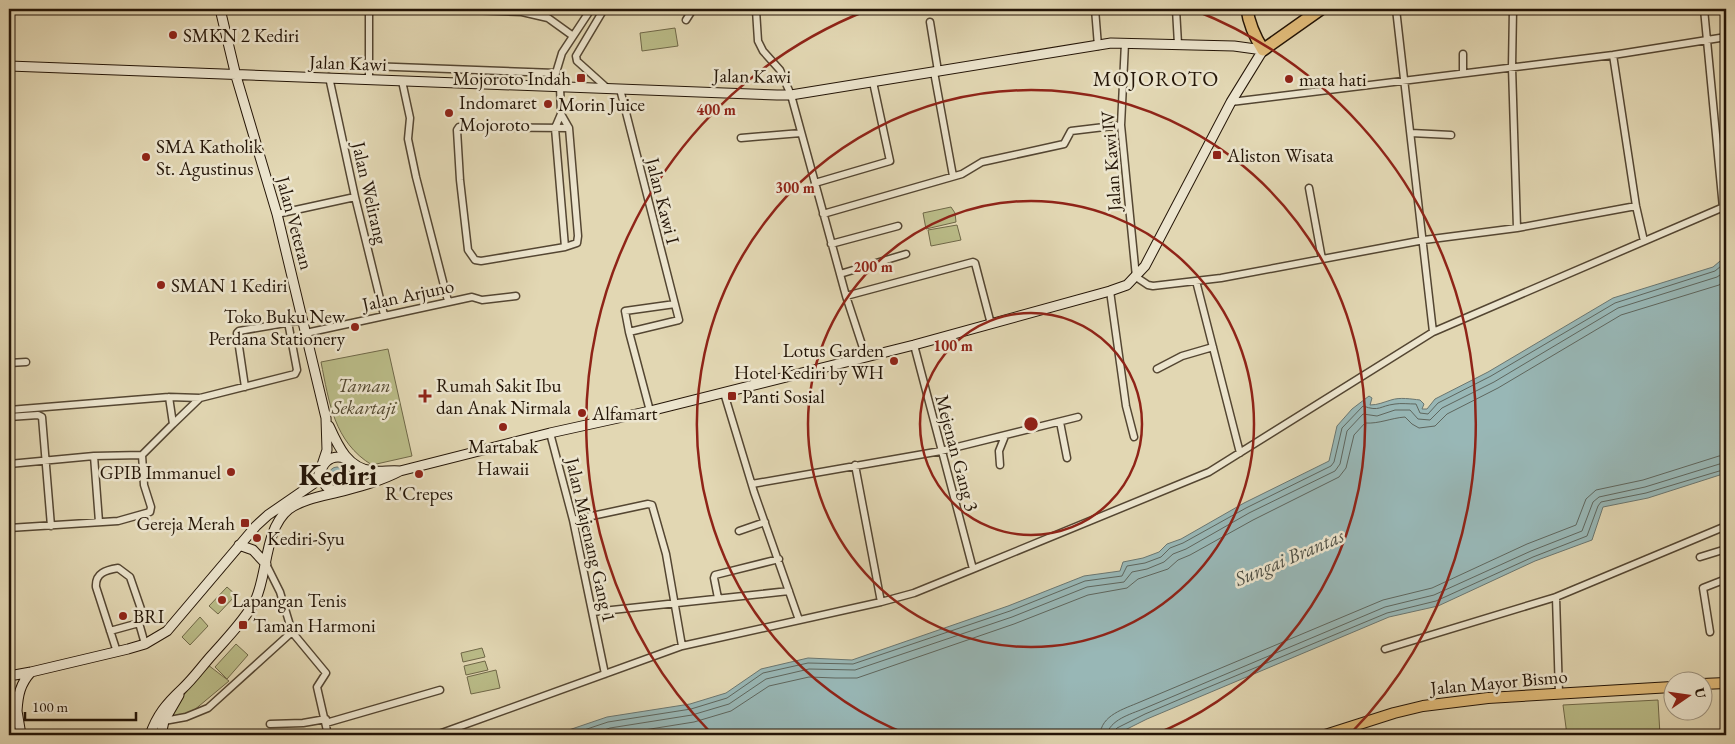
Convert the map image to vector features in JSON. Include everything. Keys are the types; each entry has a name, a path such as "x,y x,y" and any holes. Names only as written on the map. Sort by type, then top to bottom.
{"highway":[{"path":"1248,9 1248,19 1253,34 1263,50 1321,9"}],"main road":[{"name":"Jalan Veteran","path":"220,9 236,76 277,214 296,321 306,333 326,418"},
{"name":"Jalan Kawi","path":"9,66 236,76 791,95 1125,43 1234,46 1263,50"},
{"path":"150,735 166,704 181,690 240,623 255,600 276,528 290,508 306,500 387,478 400,471 914,345 1110,291 1127,284 1145,266 1231,102 1263,50"},
{"path":"326,418 354,471 354,479 350,487 342,491 333,491 325,486 321,478 321,469 327,450 326,418"},
{"path":"9,676 145,644 167,631 239,545 268,515 313,484 326,461 334,457 343,458 368,471 400,471"},
{"path":"239,545 253,550 266,564"},
{"path":"21,735 17,711 20,689 23,681 31,672"},
{"path":"1712,684 1726,683"},
{"name":"Jalan Mayor Bismo","path":"1329,735 1423,706 1488,698 1662,687"},
{"path":"163,730 181,690"},
{"path":"9,696 17,711"}],"street":[{"path":"369,9 369,80"},
{"path":"441,9 522,11 548,18 573,36"},
{"path":"604,9 576,54 576,58 607,88"},
{"path":"686,20 693,9"},
{"path":"1095,9 1098,46"},
{"path":"1176,9 1178,44"},
{"path":"1396,9 1424,240 1433,332"},
{"path":"1513,9 1512,67 1517,228"},
{"path":"436,735 682,646 881,602 914,592 973,569 1209,472 1433,332 1725,207 1704,9"},
{"path":"756,10 758,41 763,51 780,70 791,95 831,244 866,357"},
{"path":"569,128 459,127 457,130 460,180 468,250 475,260 481,261 565,247 575,245 578,241 569,128 561,114 555,73 562,54 590,11 598,19"},
{"path":"930,22 953,176"},
{"path":"1231,102 1613,55 1726,37"},
{"name":"Jalan Kawi IV","path":"1125,43 1122,125 1136,277"},
{"path":"1463,54 1463,73"},
{"path":"1613,55 1636,206 1644,241"},
{"path":"369,66 555,73"},
{"name":"Jalan Welirang","path":"329,78 384,316"},
{"path":"402,81 410,118 408,139 448,301"},
{"path":"814,183 890,161 873,82"},
{"name":"Jalan Kawi I","path":"620,89 678,320 629,332"},
{"path":"561,114 555,128 565,247"},
{"path":"823,214 967,172 982,162 1064,144 1071,131 1122,125"},
{"path":"741,138 801,133"},
{"path":"1411,133 1451,134"},
{"path":"1309,188 1322,259"},
{"path":"277,214 355,197"},
{"path":"1136,277 1153,286 1196,281 1424,240 1517,228 1636,206"},
{"path":"831,244 898,226"},
{"path":"840,274 906,254"},
{"path":"846,296 973,262 975,263 991,324"},
{"path":"1196,281 1240,453"},
{"path":"1110,291 1126,406 1134,437"},
{"name":"Jalan Arjuno","path":"306,333 448,301 472,297 482,300 516,296"},
{"path":"650,411 625,311 675,304"},
{"path":"9,410 169,397 200,398 245,387 296,374 296,321 239,331 237,333 245,387"},
{"name":"Mejenan Gang 3","path":"914,345 973,569"},
{"path":"1157,368 1182,356 1213,347"},
{"path":"9,363 26,362"},
{"path":"724,393 752,484 799,620"},
{"path":"169,397 173,424"},
{"path":"9,464 94,456 142,455 200,398"},
{"path":"9,418 38,414 41,416 51,526"},
{"path":"752,484 941,451 1078,417"},
{"path":"1060,422 1067,458"},
{"name":"Jalan Majenang Gang 1","path":"550,433 573,520 594,612 605,674"},
{"path":"1000,465 998,451 1005,436"},
{"path":"9,528 131,519 150,512 151,507 144,486 142,455"},
{"path":"94,456 99,522"},
{"path":"855,465 881,602"},
{"path":"573,520 648,504 652,505 666,554 682,646"},
{"path":"739,531 765,522"},
{"path":"1385,649 1556,597 1726,526"},
{"path":"1700,557 1726,549"},
{"path":"718,598 714,578 716,575 778,559"},
{"path":"266,564 280,592 292,632 326,673 317,686 328,735"},
{"path":"116,652 95,580 99,574 107,570 118,568 130,577 141,610 138,623 145,644"},
{"path":"1710,632 1703,588 1726,579"},
{"path":"594,612 789,591"},
{"path":"1556,597 1559,694"},
{"path":"110,631 138,623"},
{"path":"163,730 186,717 208,708 292,632"},
{"path":"270,724 326,721 440,690"}],"green space":[{"path":"675,28 678,46 642,51 640,33"},
{"path":"951,207 955,213 956,222 926,229 923,213"},
{"path":"957,225 961,240 931,246 928,230"},
{"name":"Taman Sekartaji","path":"388,349 412,456 372,465 359,456 341,433 327,392 321,362"},
{"name":"Lapangan Tenis","path":"227,587 236,595 218,614 209,606"},
{"name":"Lapangan Tenis","path":"200,617 208,626 190,645 182,637"},
{"path":"236,644 248,655 227,679 215,667"},
{"path":"482,648 485,657 463,662 461,653"},
{"path":"485,661 488,670 466,675 464,666"},
{"path":"208,665 229,681 187,716 173,723 169,718 171,711"},
{"path":"496,670 500,688 471,694 467,677"},
{"path":"1658,700 1660,735 1567,735 1563,705"}],"water":[{"name":"Sungai Brantas","path":"1726,256 1726,473 1648,498 1603,507 1592,540 1535,561 1438,606 1389,617 1147,719 1115,735 554,735 607,717 690,704 726,693 761,669 808,658 852,660 1008,606 1084,576 1120,571 1123,562 1159,552 1167,544 1181,539 1244,503 1329,461 1337,426 1352,409 1369,396 1372,398 1370,405 1406,398 1420,400 1424,404 1422,409 1427,409 1435,399 1488,372 1613,298 1713,267"},
{"path":"334,467 340,467 345,472 343,481 334,483 329,478 329,472"}],"place":[{"name":"SMKN 2 Kediri","path":"173,35"},
{"name":"Mojoroto Indah","path":"581,78"},
{"name":"mata hati","path":"1289,79"},
{"name":"Morin Juice","path":"548,104"},
{"name":"Indomaret Mojoroto","path":"449,113"},
{"name":"Aliston Wisata","path":"1217,155"},
{"name":"SMA Katholik St. Agustinus","path":"146,157"},
{"name":"SMAN 1 Kediri","path":"161,285"},
{"name":"Toko Buku New Perdana Stationery","path":"355,327"},
{"name":"Lotus Garden Hotel Kediri by WH","path":"894,361"},
{"name":"Rumah Sakit Ibu dan Anak Nirmala","path":"425,396"},
{"name":"Panti Sosial","path":"732,396"},
{"name":"Alfamart","path":"582,413"},
{"name":"Martabak Hawaii","path":"503,427"},
{"name":"GPIB Immanuel","path":"231,472"},
{"name":"R'Crepes","path":"419,474"},
{"name":"Gereja Merah","path":"245,523"},
{"name":"Kediri-Syu","path":"257,538"},
{"name":"Lapangan Tenis","path":"222,600"},
{"name":"BRI","path":"123,616"},
{"name":"Taman Harmoni","path":"243,625"}],"district":[{"name":"MOJOROTO","path":"1156,78"},
{"name":"Kediri","path":"338,475"}]}
